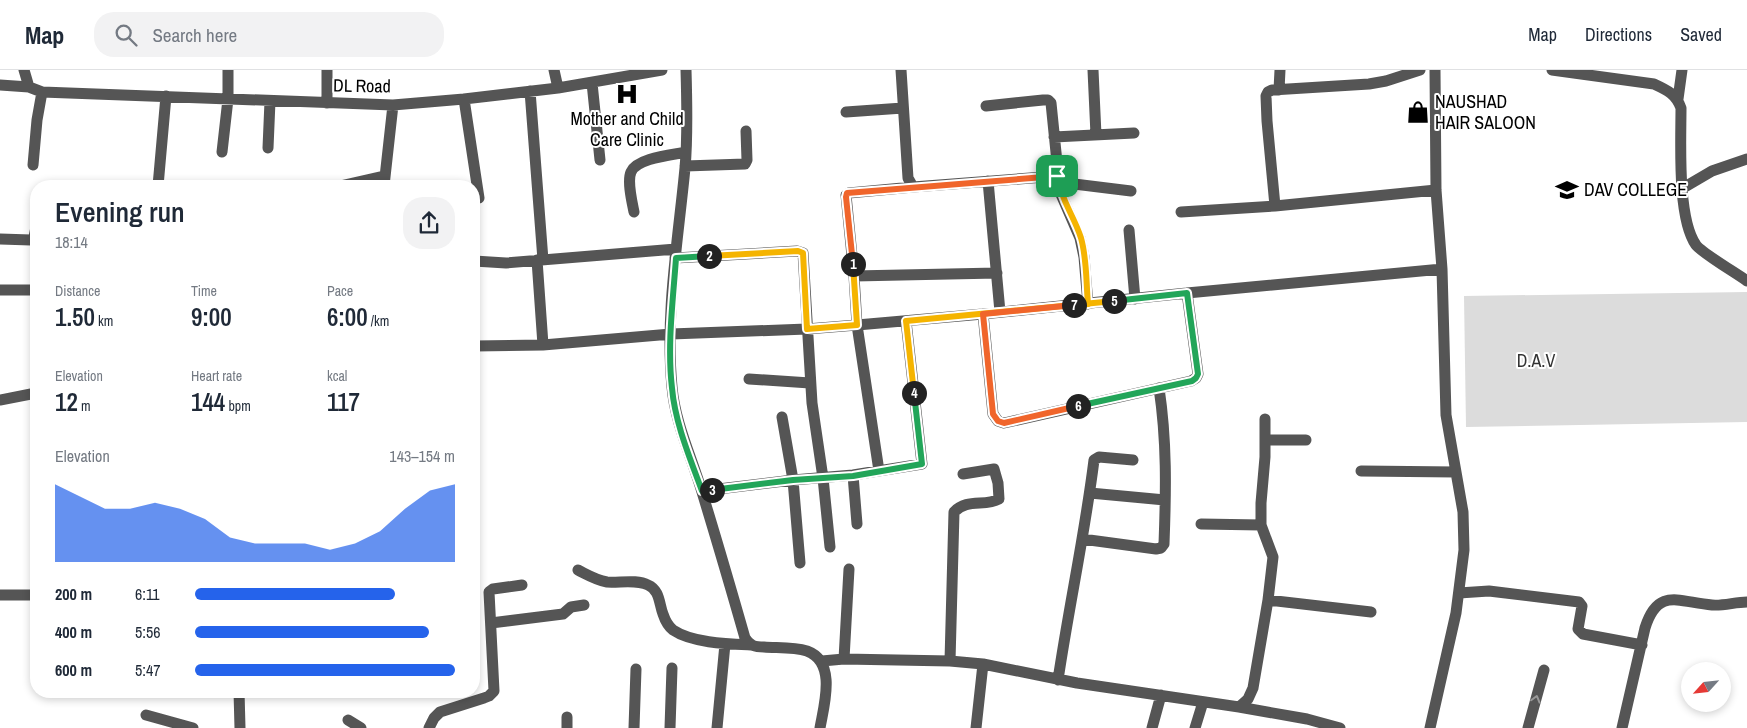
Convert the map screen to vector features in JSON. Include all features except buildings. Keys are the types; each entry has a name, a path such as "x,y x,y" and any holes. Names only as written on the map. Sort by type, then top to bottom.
{"street":[{"path":"24,70 29,88"},
{"path":"222,152 228,99 228,70"},
{"path":"327,70 327,103"},
{"path":"554,70 558,88"},
{"name":"DL Road","path":"0,85 29,88 42,92 393,104 558,88 662,70"},
{"path":"686,70 688,111 671,334 672,389 687,447 702,491 745,638 751,646"},
{"path":"901,70 908,178 913,187"},
{"path":"1093,70 1096,134"},
{"path":"1280,70 1280,90"},
{"path":"1275,206 1266,96 1268,92 1369,84 1386,81 1420,70"},
{"path":"1431,728 1459,593 1464,550 1463,512 1446,415 1442,269 1436,190 1435,70"},
{"path":"1552,70 1628,75 1668,90 1678,99"},
{"path":"1682,70 1678,99 1681,108 1683,188 1688,229 1697,246 1747,281"},
{"path":"592,83 600,160"},
{"path":"530,91 543,345"},
{"path":"33,165 37,120 42,92"},
{"path":"159,180 166,96"},
{"path":"464,98 476,180"},
{"path":"986,106 1048,100 1051,104 1057,179 1060,192 1080,238 1084,257 1088,304"},
{"path":"268,148 270,101"},
{"path":"384,180 393,104"},
{"path":"846,112 903,108"},
{"path":"685,166 745,164 748,160 746,131"},
{"path":"1054,137 1134,134"},
{"path":"634,212 630,180 631,171 652,159 686,152"},
{"path":"1683,188 1712,172 1747,159"},
{"path":"879,471 857,325 846,194 849,192 988,181 1057,179 1131,191"},
{"path":"988,181 1000,312"},
{"path":"1181,212 1275,206 1436,190"},
{"path":"1129,230 1135,299"},
{"path":"0,239 30,240"},
{"path":"480,262 491,263 676,254 800,252 804,256 810,383 830,547"},
{"path":"480,346 543,345 671,334 807,329 983,314 1442,269"},
{"path":"854,276 997,273"},
{"path":"0,290 30,290"},
{"path":"983,314 993,414 998,421 1004,423 1192,381 1198,374 1187,293"},
{"path":"702,491 793,480 853,476 922,464 906,321"},
{"path":"749,379 810,383"},
{"path":"1082,539 1156,549 1161,548 1164,544 1166,467 1164,423 1159,388"},
{"path":"0,400 30,394"},
{"path":"782,417 793,480 800,563"},
{"path":"1239,707 1248,699 1253,688 1268,600 1273,557 1261,525 1265,419"},
{"path":"1265,440 1306,440"},
{"path":"1058,680 1094,460 1096,458 1133,460"},
{"path":"950,661 954,512 959,507 975,502 999,499 998,483 994,469 963,474"},
{"path":"1361,471 1456,472"},
{"path":"853,476 857,524"},
{"path":"1090,493 1165,500"},
{"path":"1201,524 1261,525"},
{"path":"844,659 849,569"},
{"path":"578,570 605,582 648,584 657,593 667,624 672,629 691,637 725,644 801,650 809,652 822,661 844,659 950,661 982,664 1058,680 1239,707 1340,728"},
{"path":"429,728 434,718 440,712 484,698 494,691 489,592 493,589 522,585"},
{"path":"1459,593 1489,591 1578,602 1582,606 1578,629 1582,634 1642,644"},
{"path":"0,595 30,595"},
{"path":"1268,600 1371,612"},
{"path":"1622,728 1649,616 1654,608 1670,600 1720,605 1747,602"},
{"path":"491,623 563,614 571,607 584,605"},
{"path":"717,728 725,644"},
{"path":"820,728 825,699 825,673 822,661"},
{"path":"976,728 982,664"},
{"path":"634,728 636,668"},
{"path":"670,728 672,668"},
{"path":"1528,728 1544,670"},
{"path":"1152,728 1161,695"},
{"path":"239,698 240,728"},
{"path":"1195,728 1203,702"},
{"path":"146,715 193,728"},
{"path":"348,720 361,728"}],"green space":[{"name":"D.A.V","path":"1747,292 1747,422 1466,427 1464,296"}],"place":[{"name":"Mother and Child Care Clinic","path":"627,94"},
{"name":"NAUSHAD HAIR SALOON","path":"1418,112"},
{"name":"DAV COLLEGE","path":"1567,190"}],"route":[{"path":"1057,176 847,193 857,325 807,329 804,256 803,253 798,251 676,258 671,334 672,389 678,420 702,491 793,480 853,476 922,464 906,321 1000,312 1059,307 1088,304 1135,299 1187,293 1198,374 1196,378 1192,381 1004,423 998,421 993,414 983,314 1000,312 1088,304 1084,257 1080,238 1060,192 1057,176"}]}
